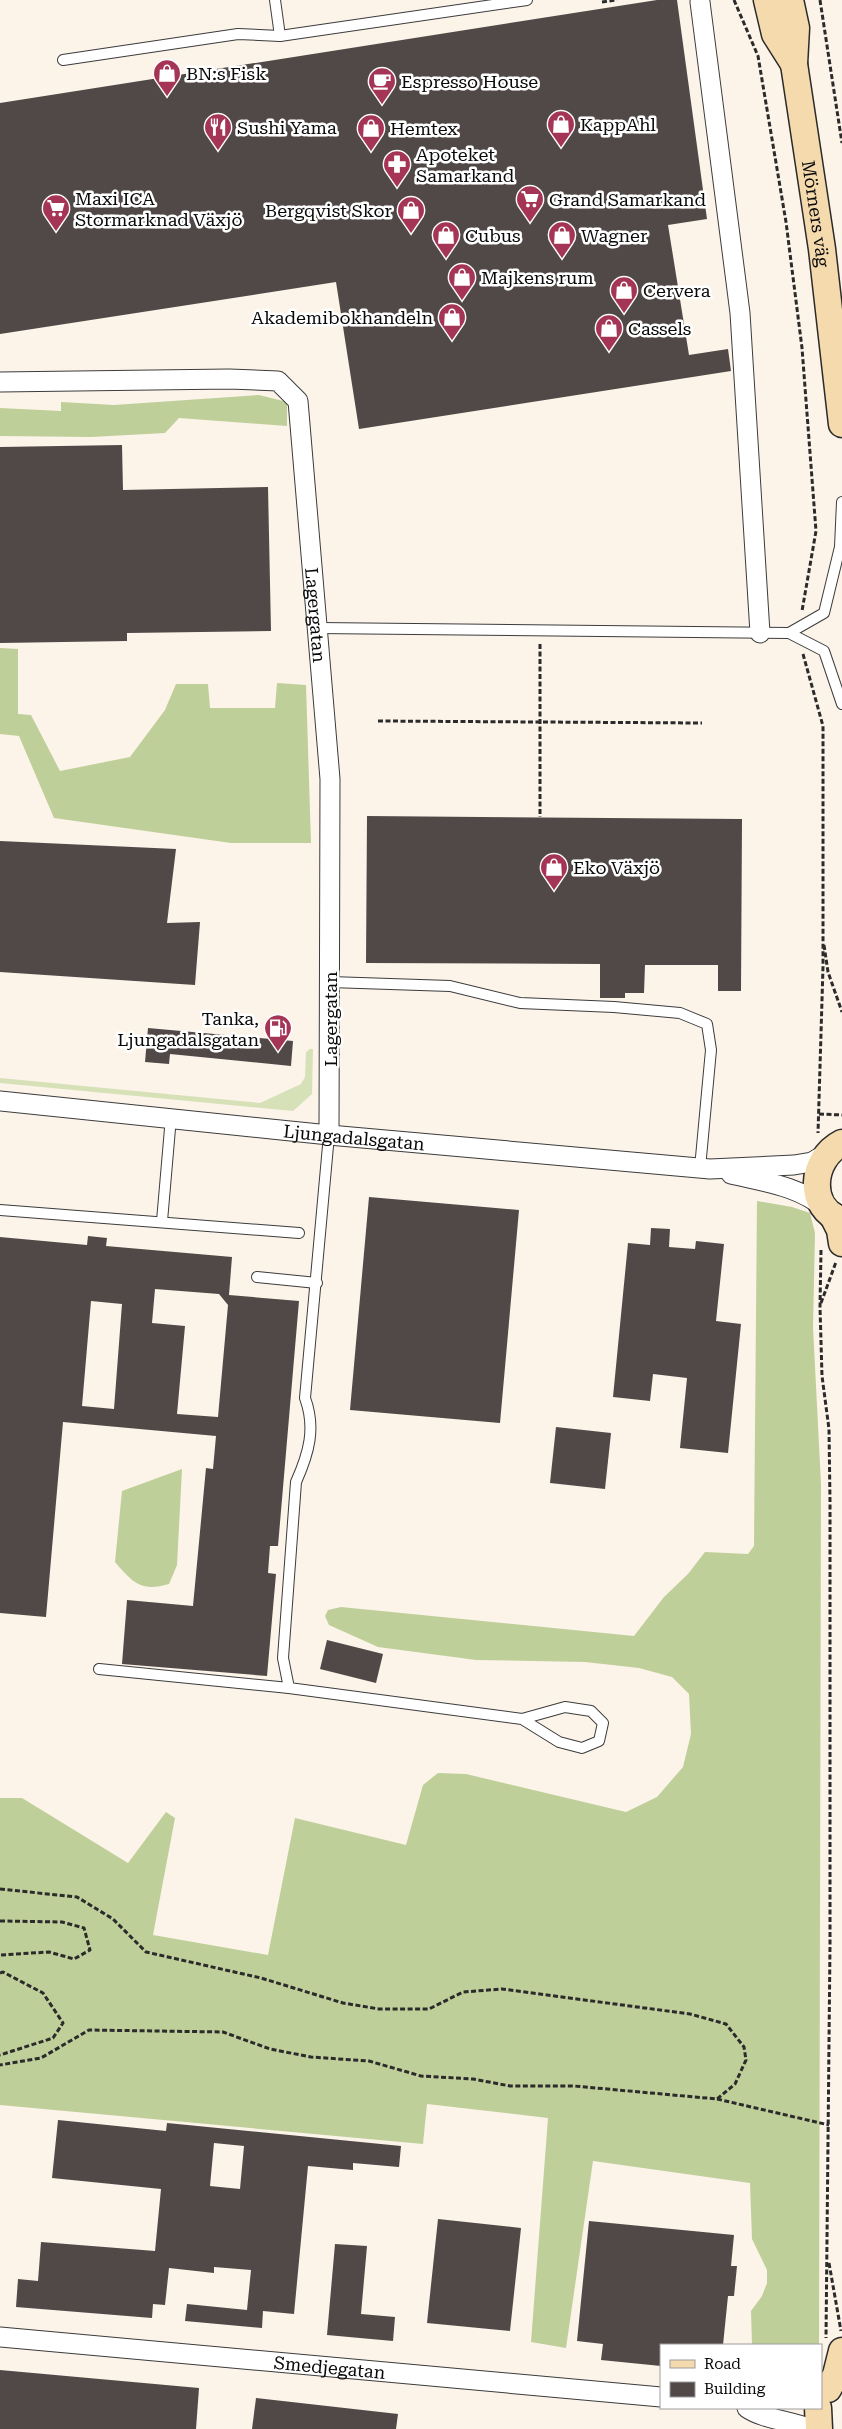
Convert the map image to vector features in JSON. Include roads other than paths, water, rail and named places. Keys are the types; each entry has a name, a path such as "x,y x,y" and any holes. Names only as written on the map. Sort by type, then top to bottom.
{"main road":[{"name":"Mörners väg","path":"767,0 776,34 794,64"},
{"name":"Mörners väg","path":"790,0 796,28 794,64 823,258 842,424"},
{"path":"833,1143 821,1162 816,1179 818,1194 835,1216 840,1230 833,1249"},
{"path":"819,2429 826,2394 836,2375 836,2349"}],"street":[{"path":"700,2 740,313 760,633"},
{"name":"Lagergatan","path":"0,382 229,379 278,381 298,402 330,779 330,1135"},
{"name":"Ljungadalsgatan","path":"0,1101 330,1135 705,1169 794,1165 812,1162 833,1143"},
{"name":"Ljungadalsgatan","path":"705,1169 792,1189 812,1197 835,1216"},
{"name":"Smedjegatan","path":"0,2337 660,2396"},
{"path":"749,2409 755,2413 811,2429"}],"lane":[{"path":"275,0 280,36"},
{"path":"63,60 238,34 280,36 528,0"},
{"path":"318,628 789,633 824,613 840,547 842,502"},
{"path":"789,633 824,651 842,704"},
{"path":"330,982 450,986 520,1003 614,1007 680,1013 707,1024 711,1050 705,1169"},
{"path":"162,1221 171,1118"},
{"path":"289,1688 283,1658 296,1482 308,1457 311,1415 305,1398 330,1135"},
{"path":"0,1210 299,1233"},
{"path":"258,1277 317,1282"},
{"path":"99,1669 289,1688 522,1719 565,1707 591,1711 603,1724 599,1741 582,1748 559,1742 522,1719"}],"place":[{"name":"BN:s Fisk","path":"167,97"},
{"name":"Espresso House","path":"382,105"},
{"name":"KappAhl","path":"561,148"},
{"name":"Sushi Yama","path":"218,151"},
{"name":"Hemtex","path":"371,152"},
{"name":"Apoteket Samarkand","path":"397,188"},
{"name":"Grand Samarkand","path":"530,223"},
{"name":"Maxi ICA Stormarknad Växjö","path":"56,232"},
{"name":"Bergqvist Skor","path":"411,234"},
{"name":"Cubus","path":"446,259"},
{"name":"Wagner","path":"562,259"},
{"name":"Majkens rum","path":"462,301"},
{"name":"Cervera","path":"624,314"},
{"name":"Akademibokhandeln","path":"452,341"},
{"name":"Cassels","path":"609,352"},
{"name":"Eko Växjö","path":"554,891"},
{"name":"Tanka, Ljungadalsgatan","path":"278,1052"}]}
